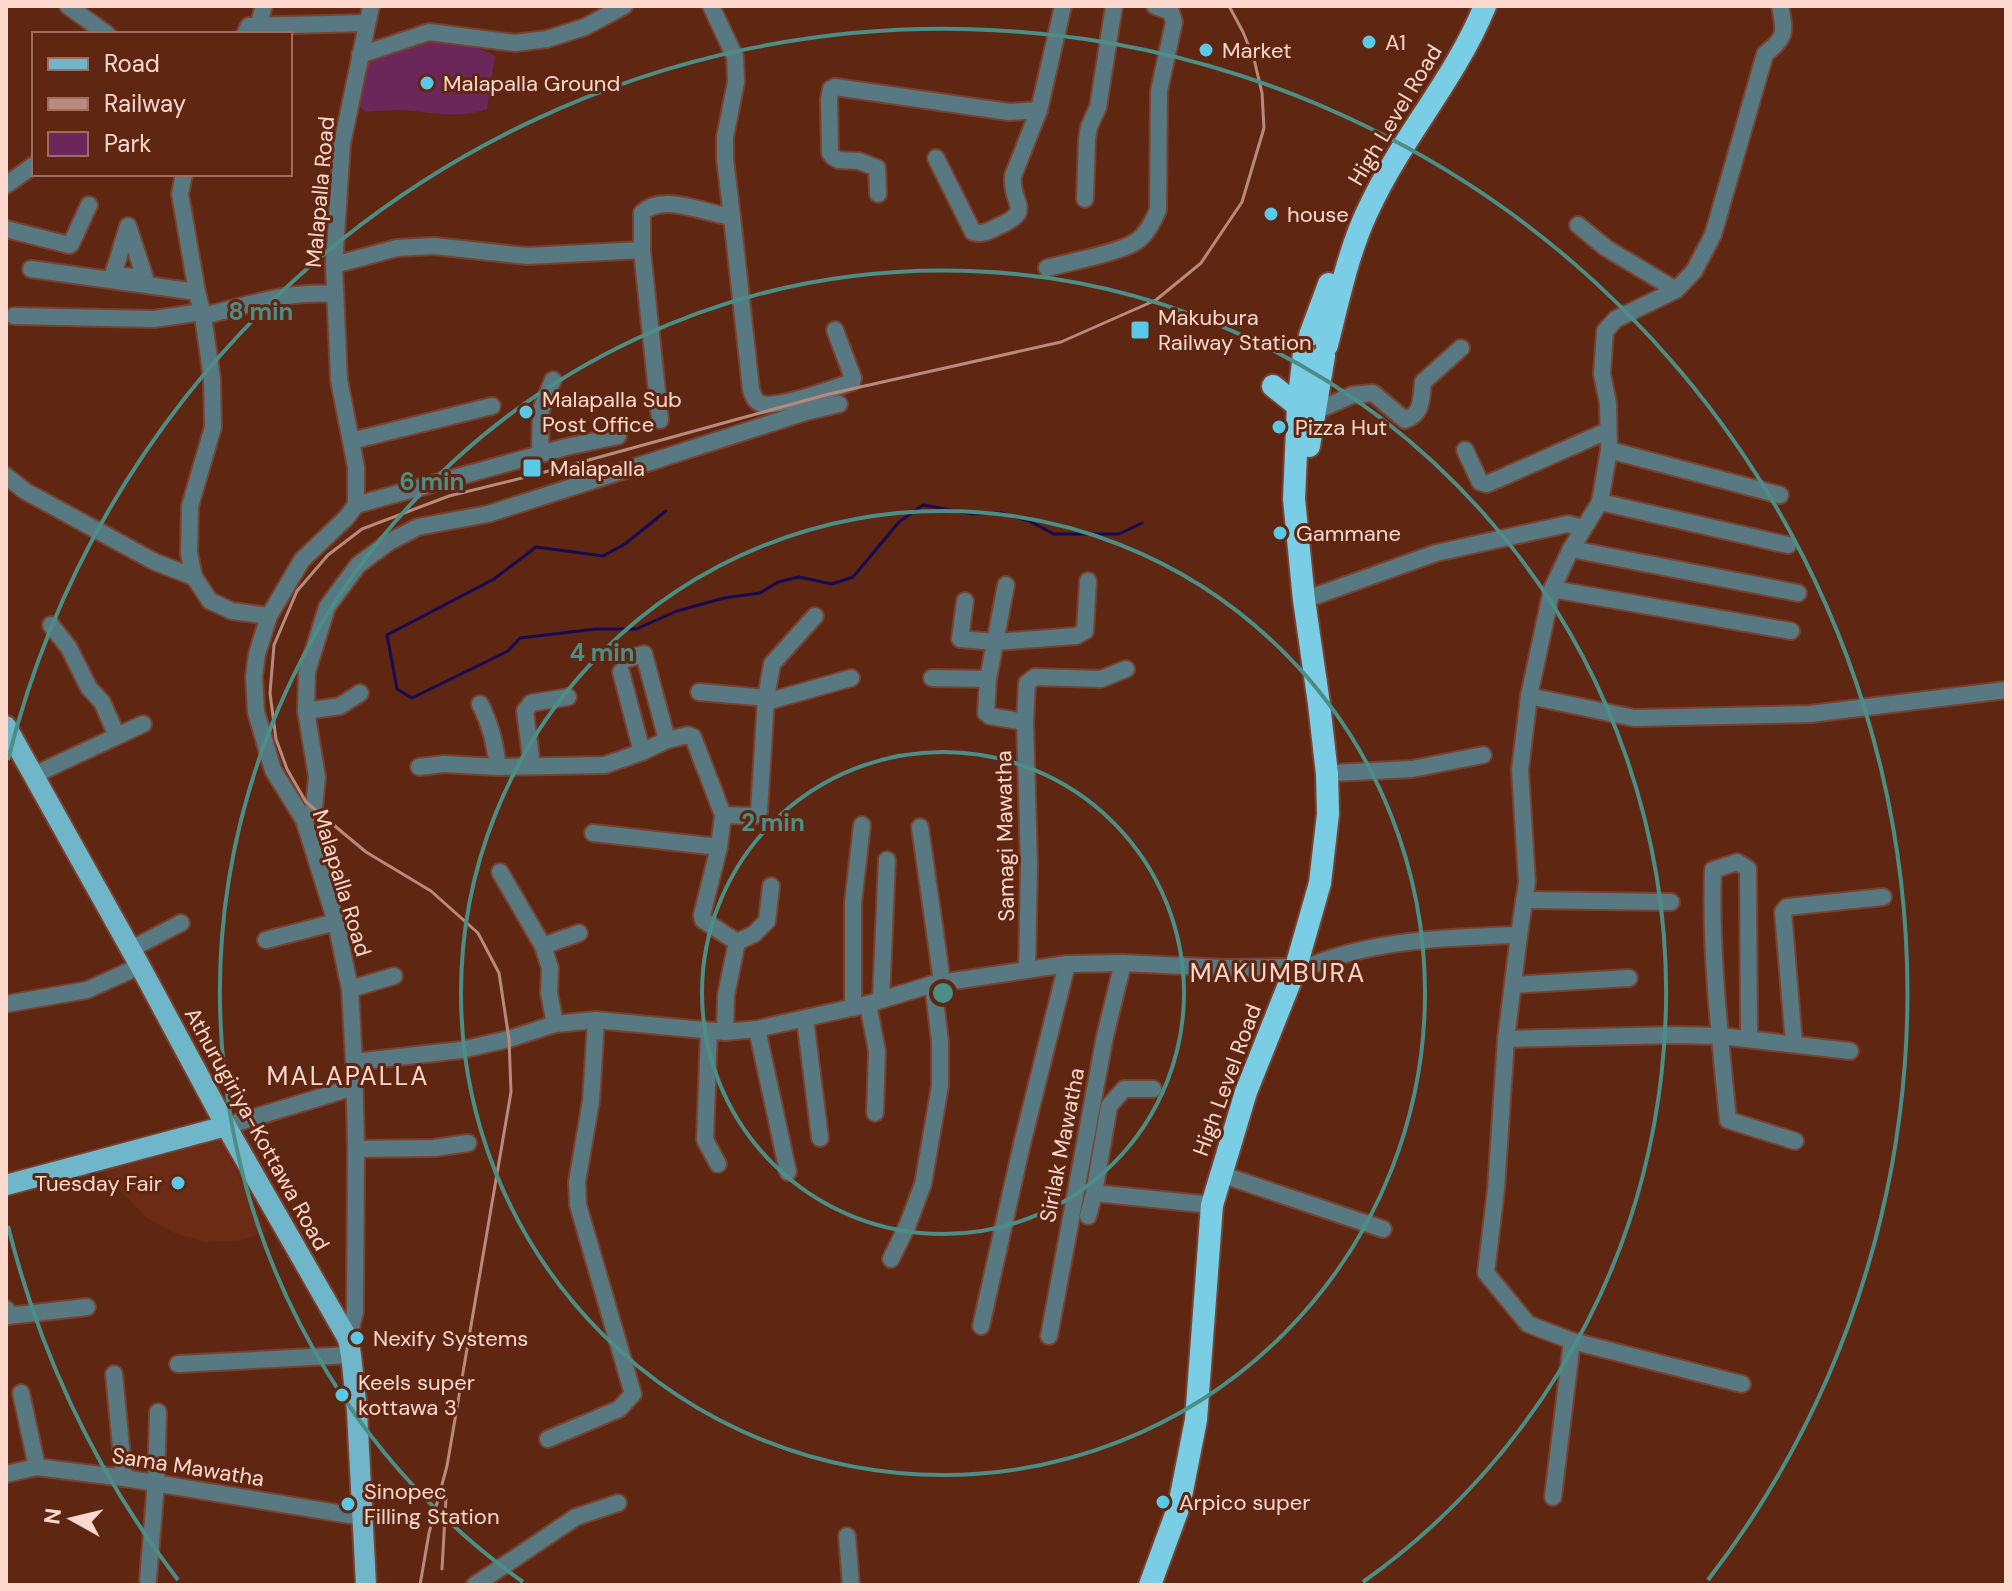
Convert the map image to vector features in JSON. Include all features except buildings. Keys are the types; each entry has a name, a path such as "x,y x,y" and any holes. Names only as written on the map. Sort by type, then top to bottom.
{"highway":[{"name":"High Level Road","path":"1159,1585 1185,1508 1200,1421 1217,1215 1226,1176 1327,884 1334,814 1334,773 1294,499 1316,347 1345,237 1364,196 1461,34 1474,6"},
{"name":"High Level Road","path":"1316,347 1370,206 1395,159 1473,37 1485,6"},
{"path":"1273,386 1306,409"},
{"name":"High Level Road","path":"1150,1585 1179,1506 1200,1421 1212,1205 1246,1092 1300,968 1320,883 1328,814 1327,774 1308,599"}],"main road":[{"name":"Athurugiriya-Kottawa Road","path":"6,726 349,1347 357,1411 366,1585"},
{"path":"6,1185 226,1126"}],"street":[{"path":"68,6 104,32"},
{"path":"252,30 264,6"},
{"name":"Malapalla Road","path":"349,1347 355,1312 356,1149 350,989 336,922 304,820 273,770 256,712 254,676 269,616 302,560 356,505 356,467 339,380 334,265 342,144 371,6"},
{"path":"360,55 429,32 515,43 547,39 585,27 624,6"},
{"path":"711,6 735,57 736,82 725,137 725,159 754,398 763,404 772,404 852,382 835,330"},
{"path":"936,158 973,232 981,234 1018,215 1013,176 1039,110 1063,6"},
{"path":"1085,199 1087,139 1098,107 1114,6"},
{"path":"1047,268 1123,248 1139,240 1158,210 1159,91 1174,22 1171,12 1155,6"},
{"path":"1742,1384 1572,1341 1528,1324 1486,1273 1496,1189 1506,1039 1527,882 1520,770 1529,696 1552,589 1571,549 1600,502 1609,450 1608,403 1602,374 1605,331 1616,319 1676,290 1694,271 1713,235 1765,54 1780,42 1784,31 1780,6"},
{"path":"252,30 367,23"},
{"path":"878,194 877,168 859,161 838,160 830,153 829,92 833,88 1009,112 1039,110"},
{"path":"6,185 32,166"},
{"path":"184,176 180,194 212,379 213,427 190,506 189,553 194,577 210,601 232,611 269,616"},
{"path":"660,420 642,250 642,213 658,204 682,205 732,217"},
{"path":"6,229 69,245 89,205"},
{"path":"1578,225 1606,248 1676,290"},
{"path":"334,265 397,248 434,246 527,256 642,250"},
{"path":"31,269 149,282 197,292"},
{"path":"14,316 154,319 202,314 295,294 334,294"},
{"path":"1306,409 1352,395 1373,393 1405,420 1414,417 1419,410 1423,382 1461,348"},
{"path":"540,454 541,410 553,380"},
{"path":"304,820 314,808 317,777 306,711 307,672 327,607 358,565 389,542 418,527 488,514 839,404"},
{"path":"351,441 492,406"},
{"path":"1465,450 1480,482 1487,484 1607,431"},
{"path":"356,505 540,454 618,436"},
{"path":"1609,450 1780,495"},
{"path":"6,476 25,491 155,562 194,577"},
{"path":"1600,502 1788,545"},
{"path":"1308,599 1436,553 1568,524 1583,528"},
{"path":"1571,549 1798,593"},
{"path":"965,601 960,639 996,642 1076,636 1085,631 1088,581"},
{"path":"1006,585 988,679 986,713 1025,722"},
{"path":"1552,589 1791,631"},
{"path":"723,815 754,816 759,812 766,700 772,664 815,616"},
{"path":"51,625 69,648 89,688 102,702 117,736"},
{"path":"642,752 622,666 644,654 667,740"},
{"name":"Samagi Mawatha","path":"1027,969 1027,683 1035,677 1101,679 1126,669"},
{"path":"699,692 766,700 851,678"},
{"path":"932,678 988,679"},
{"path":"1529,696 1634,718 1810,714 2006,690"},
{"path":"306,711 340,706 360,693"},
{"path":"532,766 525,711 531,703 568,697"},
{"path":"480,704 494,741 498,767"},
{"path":"34,775 143,724"},
{"path":"419,767 444,764 498,767 605,765 667,740 688,735 693,737 723,815 703,920 737,942"},
{"path":"1334,773 1412,769 1483,755"},
{"path":"862,825 853,903 877,1051 875,1113"},
{"path":"891,1259 923,1184 940,1086 938,983 920,827"},
{"path":"593,833 719,847"},
{"path":"868,1003 887,860"},
{"path":"1749,1039 1748,869 1737,862 1713,870 1712,909 1728,1120 1795,1141"},
{"path":"500,872 543,946 550,968 549,993 555,1024"},
{"path":"737,942 754,934 767,921 771,886"},
{"path":"1794,1044 1783,912 1787,907 1883,897"},
{"path":"1524,900 1671,902"},
{"path":"266,940 336,922"},
{"path":"6,1004 87,990 181,923"},
{"path":"543,946 579,933"},
{"path":"354,1062 461,1050 555,1024 596,1020 717,1032 757,1029 938,983 1067,964 1300,968 1346,954 1408,942 1519,935"},
{"path":"718,1164 705,1140 717,1032 737,942"},
{"name":"Sirilak Mawatha","path":"1049,1336 1105,1036 1123,963"},
{"path":"981,1326 1067,964"},
{"path":"350,989 394,976"},
{"path":"1513,985 1629,978"},
{"path":"805,1019 820,1138"},
{"path":"548,1439 619,1409 633,1394 578,1205 577,1182 591,1101 596,1020"},
{"path":"757,1029 788,1172"},
{"path":"1506,1039 1720,1036 1850,1051"},
{"path":"226,1126 354,1087"},
{"path":"1088,1216 1109,1106 1124,1089 1153,1089"},
{"path":"356,1149 434,1148 468,1143"},
{"path":"1226,1176 1383,1229"},
{"path":"1094,1193 1212,1205"},
{"path":"6,1309 8,1316 87,1307"},
{"path":"1553,1497 1572,1341"},
{"path":"178,1364 349,1347"},
{"path":"114,1374 124,1478"},
{"path":"21,1393 37,1467"},
{"path":"148,1580 158,1412"},
{"name":"Sama Mawatha","path":"6,1474 37,1467 362,1517"},
{"path":"475,1585 576,1517 618,1503"},
{"path":"847,1536 851,1585"}],"shaded area":[{"name":"Tuesday Fair","path":"216,1132 268,1232 238,1241 204,1242 172,1232 147,1218 95,1164"}],"green space":[{"name":"Malapalla Ground","path":"415,42 467,46 495,56 487,109 465,114 398,110 366,112 358,105 366,61"}],"waterway":[{"path":"666,511 625,544 603,556 536,547 494,579 387,635 397,689 412,698 508,651 520,638 596,629 636,629 677,611 724,598 760,593 778,582 799,577 832,584 853,577 899,522 923,505 973,514 1001,513 1029,521 1054,534 1119,534 1142,523"}],"railway":[{"path":"420,1585 429,1533 447,1466 511,1092 509,1039 499,973 478,933 431,891 366,852 306,802 287,769 276,739 270,693 274,645 297,591 328,555 362,529 449,496 829,394 1061,342 1156,300 1201,263 1242,202 1264,128 1262,93 1254,59 1229,6"},
{"path":"442,1569 446,1498"}],"place":[{"name":"A1","path":"1369,42"},
{"name":"Market","path":"1206,50"},
{"name":"Malapalla Ground","path":"427,83"},
{"name":"house","path":"1271,214"},
{"name":"Makubura Railway Station","path":"1140,330"},
{"name":"Malapalla Sub Post Office","path":"526,412"},
{"name":"Pizza Hut","path":"1279,427"},
{"name":"Malapalla","path":"532,468"},
{"name":"Gammane","path":"1280,533"},
{"name":"Tuesday Fair","path":"178,1183"},
{"name":"Nexify Systems","path":"357,1338"},
{"name":"Keels super kottawa 3","path":"342,1395"},
{"name":"Arpico super","path":"1163,1502"},
{"name":"Sinopec Filling Station","path":"348,1504"}],"district":[{"name":"MAKUMBURA","path":"1278,973"},
{"name":"MALAPALLA","path":"348,1076"}]}
